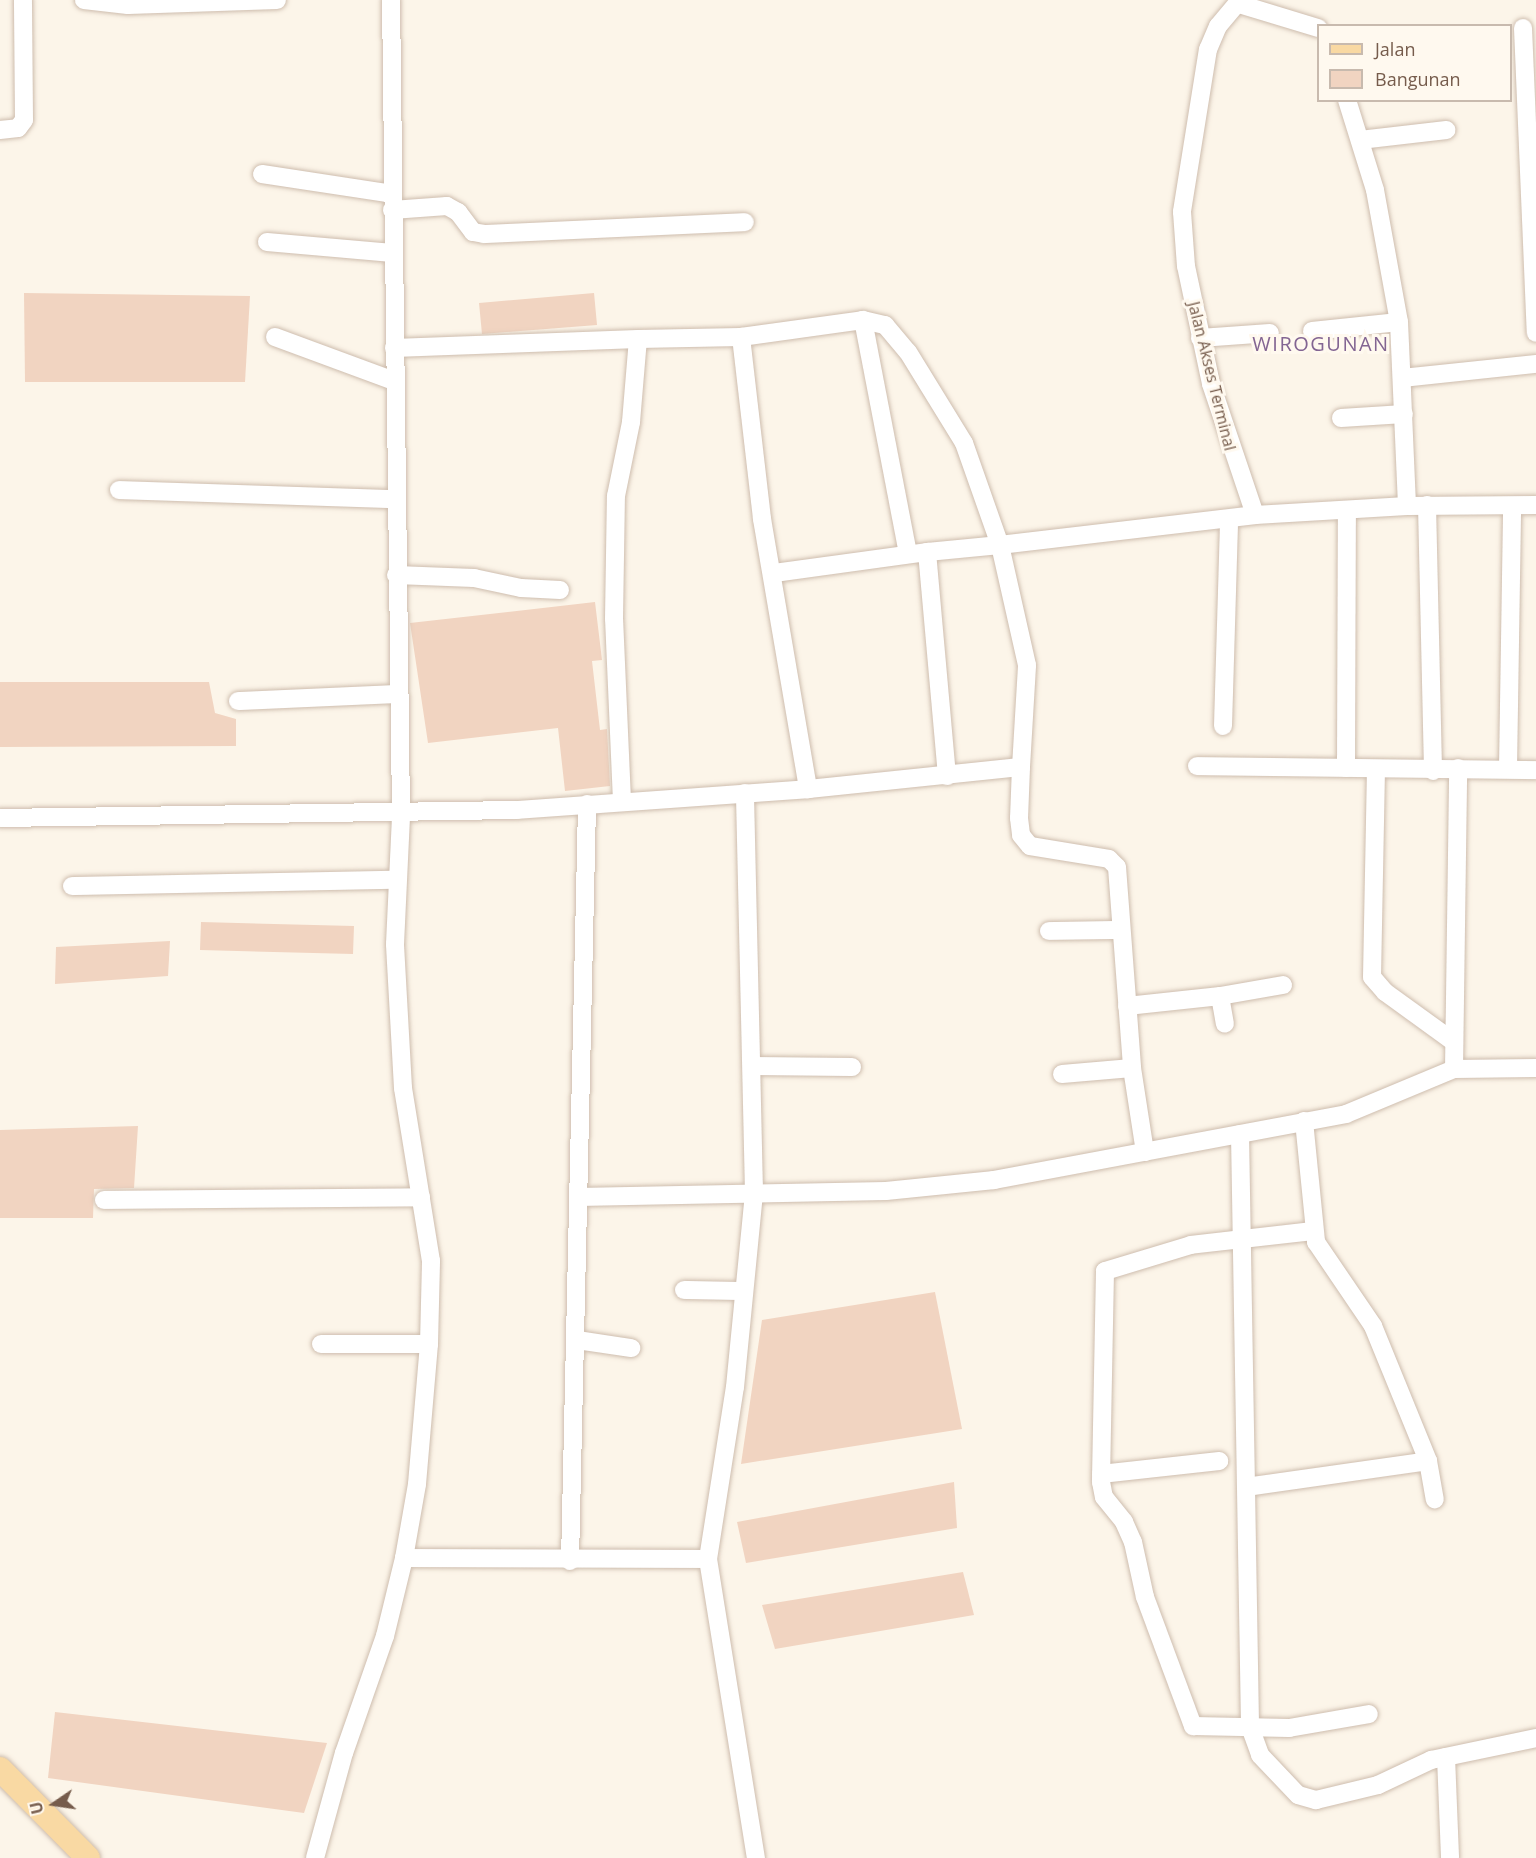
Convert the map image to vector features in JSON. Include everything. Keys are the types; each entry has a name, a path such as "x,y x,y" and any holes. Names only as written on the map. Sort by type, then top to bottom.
{"main road":[{"path":"0,1769 88,1858"}],"street":[{"path":"0,130 18,128 24,120 23,0"},
{"path":"84,0 128,4 277,0"},
{"path":"315,1858 344,1753 385,1636 404,1558 417,1484 429,1344 430,1261 400,1045 397,880 401,815 394,499 391,0"},
{"path":"1240,2 1317,29"},
{"name":"Jalan Akses Terminal","path":"1240,2 1226,15 1208,49 1182,212 1186,266 1200,338 1220,418 1255,515"},
{"path":"1523,28 1536,333"},
{"path":"1348,102 1375,190 1399,322 1407,506"},
{"path":"1360,140 1446,130"},
{"path":"262,174 392,202 447,207 458,212 473,232 484,234 745,222"},
{"path":"267,242 393,253"},
{"path":"393,348 741,337 863,320 885,325 935,392 964,443 1006,545 1027,665 1021,766 1021,835 1042,850 1115,862 1132,1068 1145,1152"},
{"path":"863,320 908,554"},
{"path":"1312,331 1399,322"},
{"path":"1200,338 1270,333"},
{"path":"741,337 762,519 774,573 808,789"},
{"path":"275,338 394,381"},
{"path":"622,801 614,619 616,496 631,422 638,339"},
{"path":"1402,378 1536,364"},
{"path":"1341,418 1404,414"},
{"path":"119,490 394,499"},
{"path":"774,573 908,554 1006,545 1255,515 1347,512 1427,505 1536,505"},
{"path":"1427,505 1433,771"},
{"path":"1508,769 1512,506"},
{"path":"1346,768 1347,512"},
{"path":"1223,726 1229,519"},
{"path":"927,552 947,776"},
{"path":"396,575 474,578 521,588 560,590"},
{"path":"238,701 399,694"},
{"path":"0,818 401,815 808,789 947,776 1021,766"},
{"path":"1197,766 1433,771 1458,768 1536,770"},
{"path":"1454,1069 1458,768"},
{"path":"1376,769 1372,977 1384,992 1454,1042"},
{"path":"745,793 754,1192 735,1388 708,1559 756,1858"},
{"path":"570,1561 577,1340 587,804"},
{"path":"72,886 397,880"},
{"path":"1049,931 1121,930"},
{"path":"1127,1006 1220,996 1283,985"},
{"path":"1220,996 1225,1024"},
{"path":"752,1066 852,1067"},
{"path":"1062,1074 1132,1068"},
{"path":"578,1197 925,1189 1145,1152 1367,1109 1454,1069 1536,1068"},
{"path":"1304,1121 1313,1231 1373,1326 1428,1461 1435,1499"},
{"path":"1240,1134 1250,1727 1260,1755 1280,1780 1298,1795 1316,1800 1378,1785 1446,1757 1536,1737"},
{"path":"104,1200 421,1197"},
{"path":"1313,1231 1242,1236 1191,1245 1105,1271 1101,1292 1101,1474 1104,1497 1124,1522 1133,1542 1140,1581 1188,1722 1199,1728 1327,1724 1369,1714"},
{"path":"684,1290 743,1291"},
{"path":"577,1340 632,1348"},
{"path":"321,1344 429,1344"},
{"path":"1101,1474 1219,1461"},
{"path":"1246,1486 1428,1461"},
{"path":"404,1558 570,1561 708,1559"},
{"path":"1446,1757 1450,1858"}],"building":[{"path":"24,293 250,296 245,382 25,382"},
{"path":"594,293 597,325 482,334 479,303"},
{"path":"595,602 602,660 592,661 600,730 607,729 610,786 565,791 558,728 428,743 410,623"},
{"path":"0,682 209,682 215,713 236,719 236,746 0,747"},
{"path":"201,922 354,926 353,954 200,950"},
{"path":"170,941 168,976 55,984 56,947"},
{"path":"138,1126 134,1188 94,1189 93,1218 0,1218 0,1130"},
{"path":"935,1292 962,1429 741,1464 762,1320"},
{"path":"954,1482 957,1528 746,1563 737,1522"},
{"path":"963,1572 974,1615 775,1649 762,1605"},
{"path":"55,1712 327,1743 304,1813 48,1778"}],"district":[{"name":"WIROGUNAN","path":"1321,343"}]}
